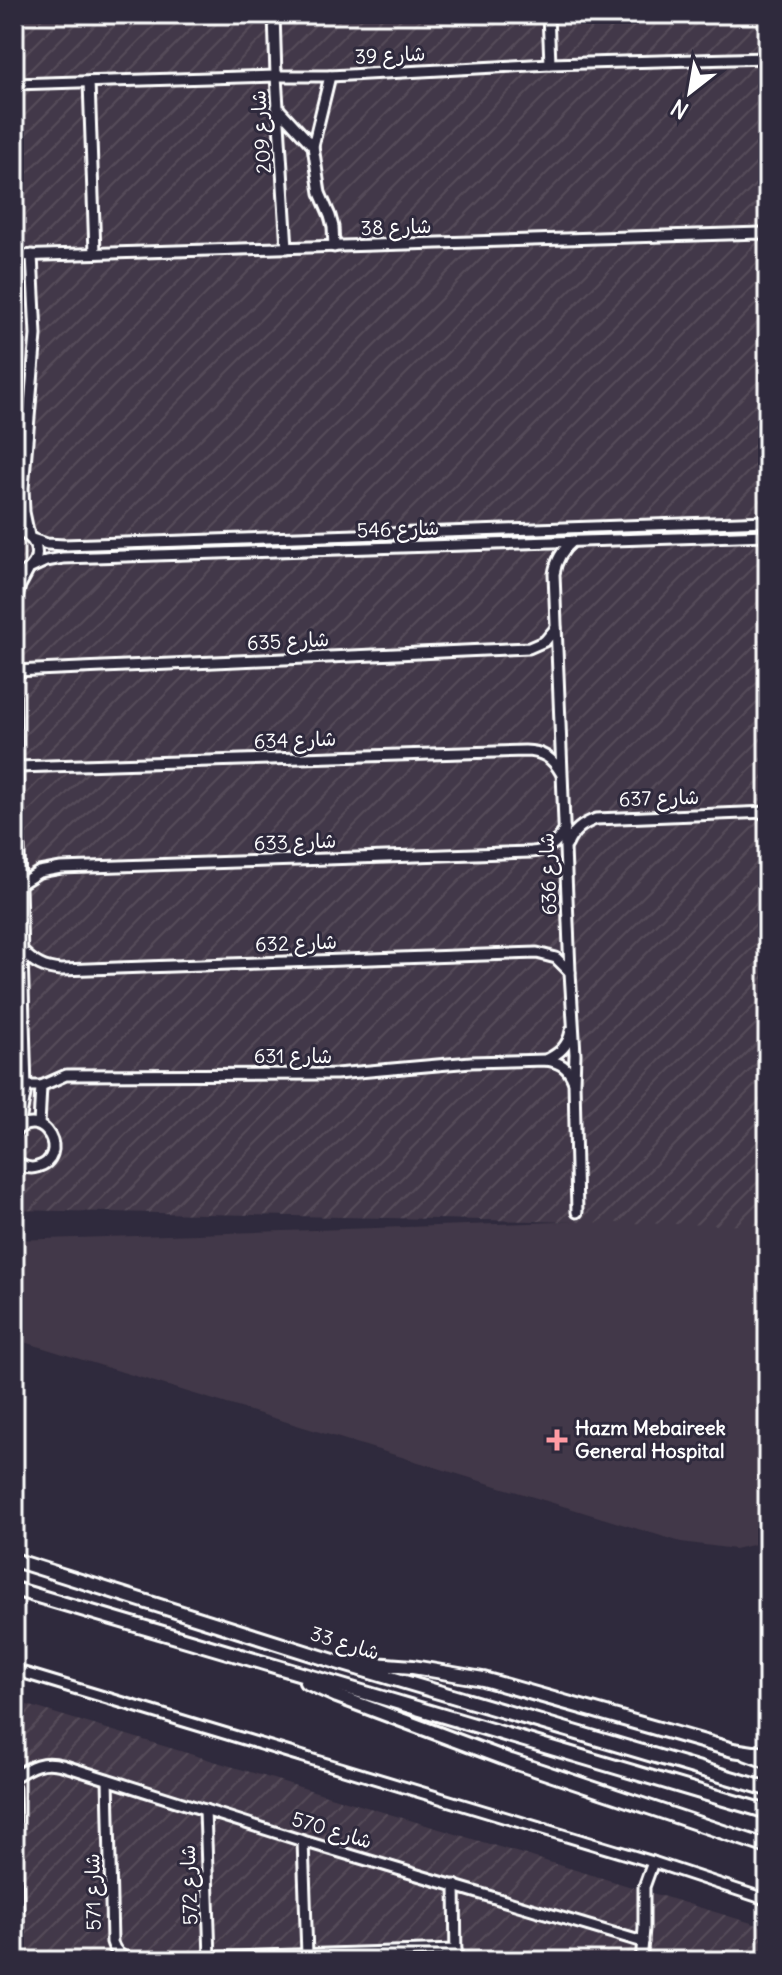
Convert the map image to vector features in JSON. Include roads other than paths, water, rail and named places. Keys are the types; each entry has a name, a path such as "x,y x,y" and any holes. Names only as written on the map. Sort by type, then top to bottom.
{"highway":[{"name":"شارع 33","path":"14,1560 340,1663 768,1789"},
{"name":"شارع 33","path":"14,1589 768,1812"},
{"path":"340,1663 413,1667 483,1679 733,1750 768,1753"},
{"path":"283,1669 337,1696 494,1755 766,1846"}],"main road":[{"path":"733,1750 768,1762"}],"street":[{"name":"شارع 209","path":"274,14 287,248"},
{"path":"548,14 550,64"},
{"name":"شارع 39","path":"14,84 330,76 550,64 768,58"},
{"path":"330,76 313,146 320,193 333,227 334,247"},
{"path":"89,82 95,253"},
{"path":"277,107 313,146"},
{"name":"شارع 38","path":"14,256 766,233"},
{"path":"14,608 20,586 37,557 24,512 23,488 36,335 32,255"},
{"path":"14,513 23,488"},
{"name":"شارع 546","path":"14,531 47,544 64,545 768,521"},
{"name":"شارع 546","path":"14,575 46,561 63,558 768,535"},
{"name":"شارع 636","path":"573,541 562,552 555,566 575,1054 577,1212"},
{"name":"شارع 635","path":"14,671 529,648 545,641 556,628"},
{"path":"14,683 20,884 18,951 26,1086 17,1130"},
{"name":"شارع 634","path":"16,767 533,751 548,757 562,776"},
{"name":"شارع 637","path":"565,848 577,829 596,819 768,812"},
{"name":"شارع 633","path":"20,884 39,872 61,868 540,851 555,843 565,829"},
{"name":"شارع 632","path":"18,951 39,965 61,970 537,953 556,958 570,972"},
{"path":"546,1060 565,1047 572,1027"},
{"path":"546,1060 564,1066 574,1082"},
{"name":"شارع 631","path":"26,1086 41,1086 66,1075 336,1074 471,1062 546,1060"},
{"path":"39,1125 41,1086"},
{"path":"14,1160 32,1168 44,1164 52,1154 53,1141 47,1130 39,1125 26,1124 17,1130"},
{"path":"14,1670 653,1862 768,1900"},
{"name":"شارع 570","path":"14,1777 39,1763 51,1762 643,1942"},
{"name":"شارع 571","path":"108,1780 114,1957 133,1960 307,1955 456,1956 455,1885"},
{"path":"14,1788 19,1961"},
{"name":"شارع 572","path":"205,1810 210,1958"},
{"path":"303,1841 307,1955"},
{"path":"641,1961 644,1887 653,1862"}],"place":[{"name":"Hazm Mebaireek General Hospital","path":"557,1440"}]}
